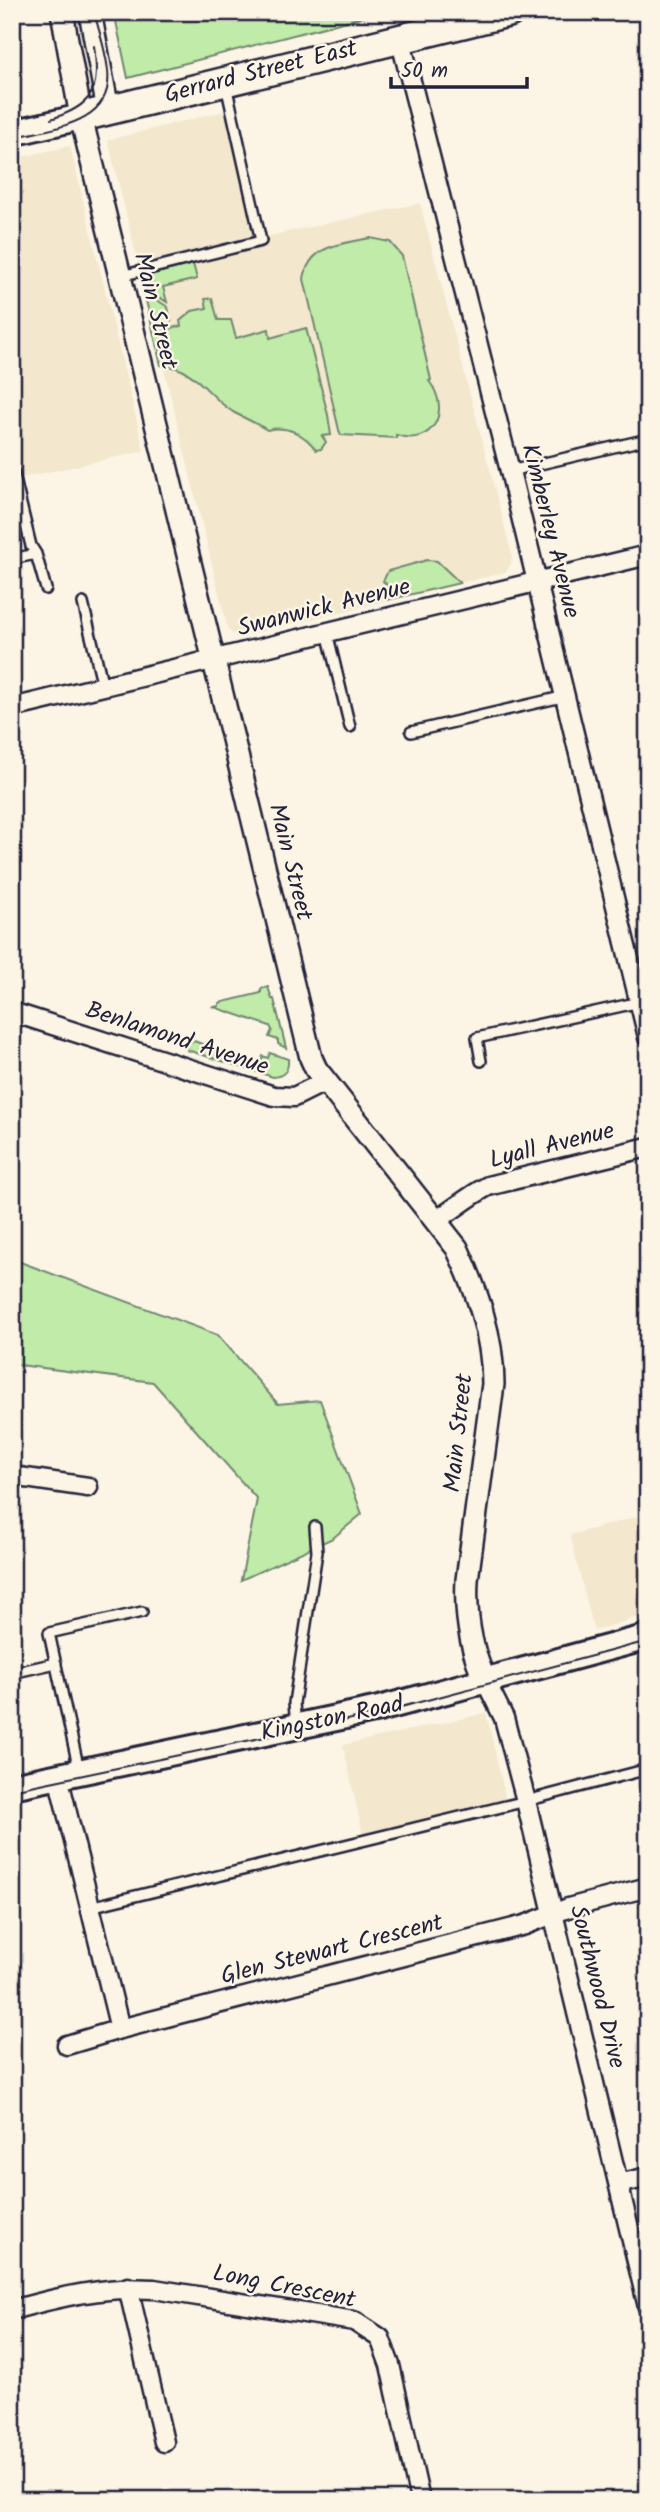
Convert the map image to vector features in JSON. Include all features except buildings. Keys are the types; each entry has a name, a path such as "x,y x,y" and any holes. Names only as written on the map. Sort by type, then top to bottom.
{"main road":[{"name":"Gerrard Street East","path":"12,133 510,12"},
{"name":"Kingston Road","path":"12,1786 296,1728 486,1682 648,1637"}],"street":[{"name":"Main Street","path":"62,12 81,117 311,1058 326,1081 457,1248 470,1276 489,1339 493,1384 467,1580 466,1610 472,1648 486,1682"},
{"path":"90,12 108,110"},
{"name":"Kimberley Avenue","path":"400,38 538,581 648,1037"},
{"name":"Swanwick Avenue","path":"12,708 648,555"},
{"name":"Benlamond Avenue","path":"12,1012 274,1096 294,1097 326,1081"},
{"name":"Lyall Avenue","path":"435,1221 472,1194 488,1186 648,1147"},
{"path":"12,1476 88,1487"},
{"name":"Southwood Drive","path":"486,1682 504,1718 526,1801 648,2307"},
{"path":"69,1774 90,1907 120,2029"},
{"name":"Glen Stewart Crescent","path":"67,2045 120,2029 525,1926 568,1908 648,1887"},
{"path":"619,2184 648,2177"},
{"path":"128,2287 164,2442"},
{"name":"Long Crescent","path":"12,2310 65,2295 128,2287 154,2288 354,2321 380,2338 390,2365 420,2500"}],"lane":[{"path":"120,277 261,241 225,82"},
{"path":"510,471 648,439"},
{"path":"12,467 31,546 46,589"},
{"path":"12,559 36,554"},
{"path":"83,603 103,686"},
{"path":"327,632 350,727"},
{"path":"411,732 566,696"},
{"path":"481,1060 477,1038 643,1011"},
{"path":"296,1728 294,1703 317,1552 314,1527"},
{"path":"69,1774 56,1663 49,1633 142,1612"},
{"path":"12,1673 56,1663"},
{"path":"90,1907 648,1769"}],"shaded area":[{"path":"228,110 260,238 420,203 512,555 506,572 246,635 233,634 228,630 108,140"},
{"path":"70,146 144,451 12,480 12,159"},
{"path":"648,1514 648,1614 594,1631 570,1535"},
{"path":"486,1713 508,1808 364,1840 343,1745"}],"green space":[{"path":"114,12 382,12 128,78"},
{"path":"370,238 390,242 402,256 431,380 429,381 439,404 435,424 420,436 396,435 396,438 341,435 339,430 304,279 307,267 320,252 339,244"},
{"path":"193,264 197,279 163,287 167,302 143,287 140,277"},
{"path":"144,292 168,307 171,321 157,348"},
{"path":"212,298 218,320 231,320 236,338 269,329 270,338 306,328 331,435 322,436 326,442 321,449 316,450 307,439 295,432 267,430 233,412 184,371 161,365 158,353 171,328 181,326 180,321 192,311 207,308 205,299"},
{"path":"427,560 437,561 460,583 387,600 387,585 383,581 388,571"},
{"path":"268,987 274,999 286,1048 278,1044 278,1040 269,1037 272,1030 270,1026 214,1007 219,1006 219,1003 261,993 261,989"},
{"path":"194,1041 256,1064 261,1062 263,1056 268,1058 270,1053 288,1059 288,1067 283,1074 273,1077 187,1050 189,1042"},
{"path":"12,1259 218,1335 278,1404 320,1400 362,1514 333,1538 241,1580 257,1499 153,1382 12,1364"}],"tram line":[{"path":"12,138 61,127 90,113 101,103 107,89 108,71 94,12"},
{"path":"51,119 77,108 91,94 96,74 94,46"},
{"path":"12,1790 375,1714 648,1641"}]}
